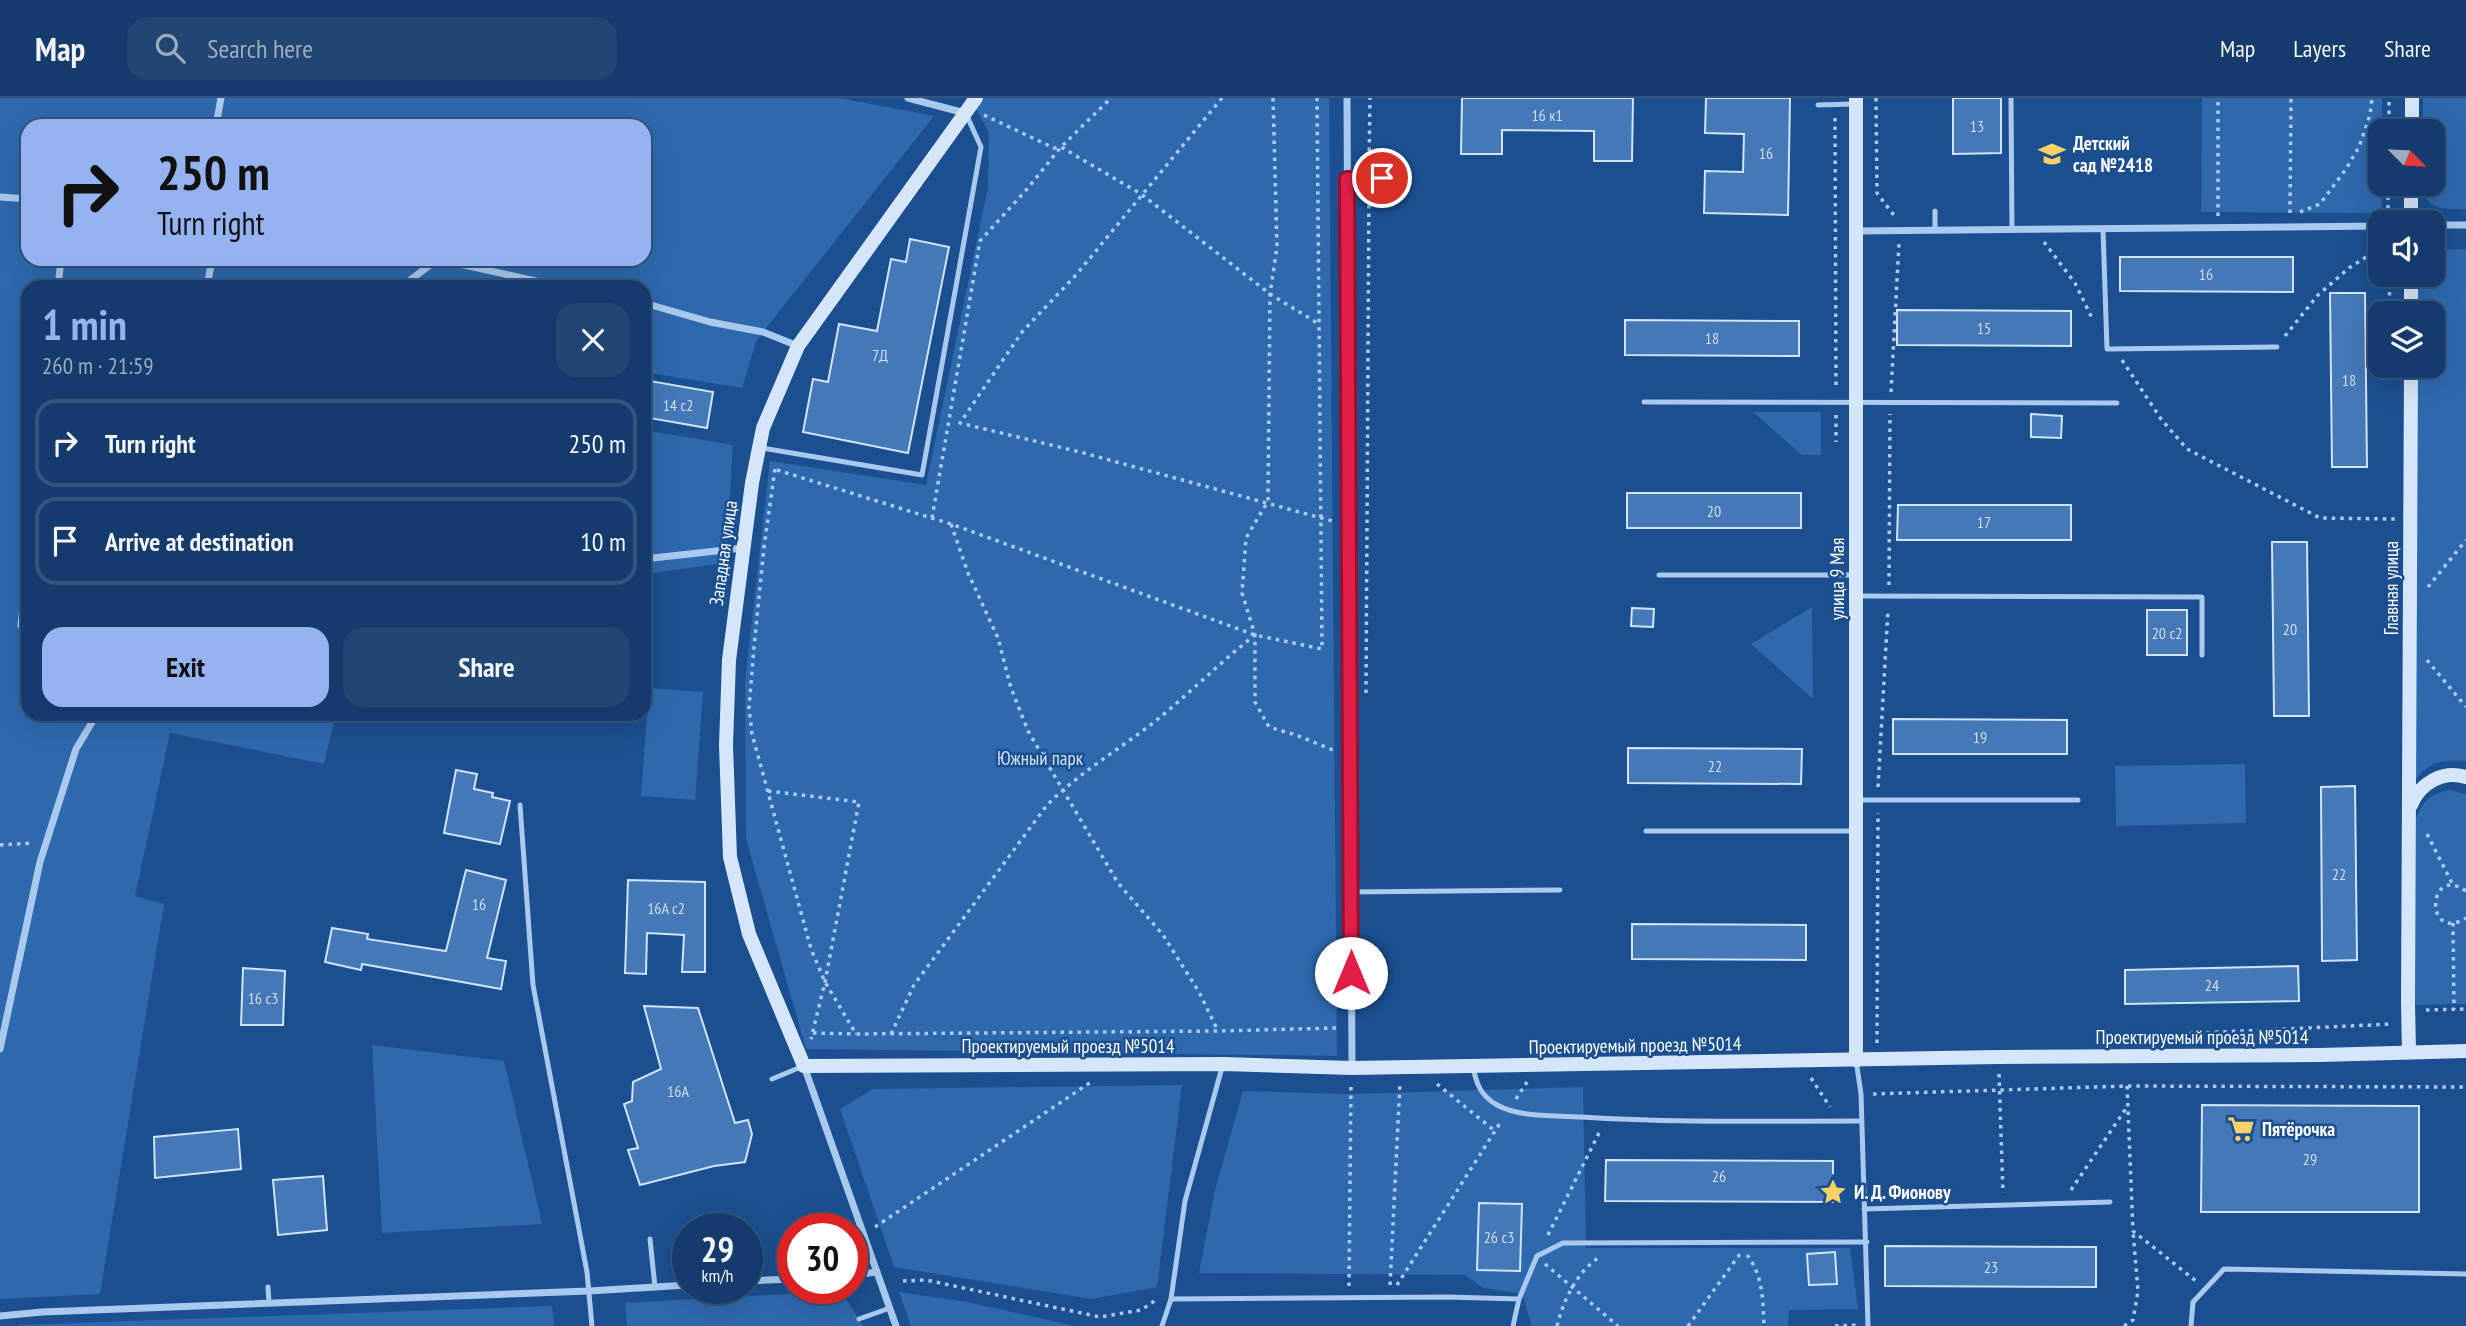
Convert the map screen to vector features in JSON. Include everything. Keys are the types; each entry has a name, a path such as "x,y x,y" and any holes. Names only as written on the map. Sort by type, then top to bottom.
{"street":[{"path":"217,119 221,98"},
{"path":"908,98 970,106"},
{"path":"1347,98 1352,1068"},
{"path":"2412,98 2412,119"},
{"name":"улица 9 Мая","path":"1856,101 1856,1060"},
{"name":"Западная улица","path":"804,1066 749,934 730,857 726,745 729,660 759,448 763,428 798,346 970,106"},
{"path":"0,197 21,198"},
{"path":"2445,225 2466,225"},
{"path":"1857,231 2368,226"},
{"path":"410,280 429,266"},
{"path":"470,266 532,280"},
{"path":"651,305 710,322 763,331 798,346"},
{"name":"Главная улица","path":"2409,1052 2411,378"},
{"path":"651,558 743,548"},
{"path":"0,1049 46,843 76,749 93,721"},
{"path":"2409,810 2415,794 2427,783 2441,776 2457,774 2466,777"},
{"name":"Проектируемый проезд №5014","path":"804,1066 1223,1064 1352,1068 2466,1051"},
{"path":"804,1066 896,1326"},
{"path":"868,1273 877,1272"},
{"path":"0,1316 42,1312 672,1286"}],"lane":[{"path":"2011,98 2012,230"},
{"path":"1818,105 1856,101"},
{"path":"759,448 922,475 981,147 970,106"},
{"path":"1347,179 1389,178"},
{"path":"1935,211 1935,230"},
{"path":"2103,229 2107,349 2277,346"},
{"path":"1644,402 2117,403"},
{"path":"1658,575 1857,575"},
{"path":"1856,596 2202,597 2202,655"},
{"path":"1856,800 2077,800"},
{"path":"520,805 533,985 589,1291 592,1326"},
{"path":"1646,831 1856,831"},
{"path":"1351,892 1560,890"},
{"path":"1856,1060 1861,1094 1868,1325"},
{"path":"1163,1326 1171,1299 1185,1201 1223,1064"},
{"path":"772,1079 804,1066"},
{"path":"1473,1066 1476,1083 1485,1097 1500,1107 1532,1114 1606,1120 1860,1121"},
{"path":"1864,1209 2109,1202"},
{"path":"650,1239 655,1287"},
{"path":"1513,1326 1519,1299 1537,1256 1563,1244 1867,1242"},
{"path":"2190,1326 2193,1302 2224,1269 2466,1273"},
{"path":"268,1287 269,1303"},
{"path":"1171,1299 1519,1299"},
{"path":"859,1320 890,1308"}],"path":[{"path":"932,518 980,241 1061,147 1111,98"},
{"path":"1222,98 1076,275 1023,332 960,423 1268,501 1349,526"},
{"path":"1273,98 1277,247 1270,294 1268,501 1246,538 1242,593 1255,635 1255,702 1269,727 1333,750"},
{"path":"759,448 776,470 951,524 1255,635 1322,649 1317,98"},
{"path":"1366,696 1370,98"},
{"path":"1876,98 1877,193 1899,222"},
{"path":"2218,98 2218,218"},
{"path":"2291,98 2290,217 2320,204 2346,169 2370,115 2372,98"},
{"path":"2389,98 2389,119"},
{"path":"970,106 1054,148 1061,147 1141,194 1270,294 1319,324"},
{"path":"2034,229 2074,283 2092,318"},
{"path":"1877,1046 1878,799 1888,598 1890,403 1899,243"},
{"path":"2277,346 2318,295 2368,256"},
{"path":"2107,349 2120,357 2146,398 2187,449 2320,518 2396,519"},
{"path":"776,470 764,547 749,708 752,734 811,949 825,982 856,1034"},
{"path":"951,524 968,573 998,638 1011,688 1028,732 1118,883 1163,935 1199,992 1218,1031"},
{"path":"2410,611 2466,540"},
{"path":"891,1034 914,985 1047,805 1155,721 1255,635"},
{"path":"2410,640 2466,707"},
{"path":"768,791 859,802 825,982 804,1066"},
{"path":"2421,823 2454,885 2466,891"},
{"path":"0,845 46,843"},
{"path":"2454,885 2440,890 2434,904 2440,917 2453,923 2466,918"},
{"path":"2453,923 2454,1009"},
{"path":"2417,1010 2466,1009"},
{"path":"2105,1037 2375,1024"},
{"path":"813,1033 1218,1031 1336,1027"},
{"path":"875,1227 1116,1065"},
{"path":"1349,1298 1352,1068"},
{"path":"1809,1073 1839,1121"},
{"path":"1999,1073 2003,1205"},
{"path":"1389,1297 1530,1077"},
{"path":"1388,1083 1412,1083"},
{"path":"1389,1297 1400,1083"},
{"path":"1436,1083 1495,1132"},
{"path":"1861,1094 2127,1086 2466,1087"},
{"path":"2124,1326 2133,1320 2137,1291 2127,1086"},
{"path":"2063,1203 2129,1105"},
{"path":"1606,1120 1537,1256 1618,1326"},
{"path":"2133,1231 2206,1289"},
{"path":"1558,1326 1572,1288 1583,1271 1597,1258 1628,1242"},
{"path":"1688,1326 1743,1250 1756,1267 1763,1302 1764,1326"},
{"path":"903,1281 926,1280 1100,1317 1141,1310 1172,1289"},
{"path":"1835,1326 1868,1325"}],"green space":[{"path":"0,98 840,98 934,116 763,332 756,342 742,388 651,373 651,280 21,280 21,721 334,721 324,764 170,733 135,896 164,904 100,1294 0,1299"},
{"name":"Южный парк","path":"984,98 1329,98 1337,1056 806,1049 746,839 745,681 770,461 926,485 988,187 989,133 976,108"},
{"path":"2202,98 2382,98 2382,119 2368,119 2368,196 2382,196 2382,210 2368,210 2368,213 2201,212"},
{"path":"2423,98 2466,98 2466,209 2437,207 2426,196 2445,196 2445,119 2423,119"},
{"path":"2466,249 2466,761 2438,762 2426,768 2416,779 2415,378 2445,378 2445,301 2415,301 2415,287 2445,287 2445,250"},
{"path":"1753,412 1821,412 1821,455 1802,455"},
{"path":"651,431 733,445 726,563 651,573"},
{"path":"1812,607 1813,699 1751,644"},
{"path":"651,688 703,692 695,800 641,796 647,721 651,721"},
{"path":"2245,764 2246,823 2116,826 2115,766"},
{"path":"2449,790 2466,794 2466,1004 2413,1005 2415,822 2427,800"},
{"path":"372,1045 504,1061 542,1224 382,1233"},
{"path":"1182,1085 1157,1287 1092,1299 894,1267 840,1109 873,1089"},
{"path":"1583,1087 1586,1248 1850,1248 1858,1309 1789,1310 1788,1326 1532,1326 1522,1294 1483,1288 1465,1275 1199,1273 1215,1190 1243,1091 1351,1094"},
{"path":"899,1292 967,1302 1075,1326 911,1326"},
{"path":"763,1295 777,1295 777,1304 849,1304 863,1326 627,1326 625,1303 672,1300 672,1304 763,1304"},
{"path":"552,1306 554,1326 17,1326 20,1325"}],"building":[{"path":"1462,98 1633,98 1632,161 1594,161 1594,131 1502,130 1502,154 1461,154"},
{"path":"1706,98 1790,98 1788,215 1704,213 1705,171 1743,172 1744,134 1705,133"},
{"path":"1953,98 2001,98 2001,153 1953,154"},
{"path":"910,239 949,247 908,453 803,432 813,379 828,382 839,324 877,331 891,259 906,262"},
{"path":"2120,257 2293,257 2293,292 2120,291"},
{"path":"2330,293 2365,293 2367,467 2332,467"},
{"path":"1897,310 2071,311 2071,346 1897,345"},
{"path":"1625,320 1799,321 1799,356 1625,355"},
{"path":"651,381 713,392 707,428 651,418"},
{"path":"2031,414 2062,416 2061,438 2031,437"},
{"path":"1627,493 1801,493 1801,528 1627,528"},
{"path":"1898,505 2071,505 2071,540 1897,540"},
{"path":"2272,542 2307,542 2309,716 2274,716"},
{"path":"1632,608 1654,609 1653,627 1631,626"},
{"path":"2147,610 2187,610 2187,655 2147,655"},
{"path":"1893,719 2067,720 2067,754 1893,754"},
{"path":"1628,748 1802,749 1801,784 1628,783"},
{"path":"456,770 477,774 474,789 493,793 492,797 510,801 500,844 444,833"},
{"path":"2355,786 2357,960 2322,961 2321,787"},
{"path":"466,870 506,880 487,958 506,961 501,989 362,964 361,970 325,962 332,928 368,934 367,939 446,951"},
{"path":"628,880 705,882 705,972 682,972 684,935 647,933 646,974 625,973"},
{"path":"1632,924 1806,925 1806,960 1632,959"},
{"path":"2298,966 2299,1001 2125,1004 2125,970"},
{"path":"243,968 285,971 283,1025 241,1025"},
{"path":"644,1006 698,1008 735,1123 748,1120 752,1134 745,1162 714,1166 640,1185 628,1150 638,1148 624,1104 632,1101 633,1082 661,1069"},
{"path":"2202,1105 2419,1106 2419,1212 2201,1212"},
{"path":"238,1129 241,1169 155,1178 154,1137"},
{"path":"1606,1160 1833,1161 1833,1202 1605,1201"},
{"path":"323,1176 327,1230 278,1235 273,1180"},
{"path":"1479,1203 1522,1204 1520,1271 1477,1270"},
{"path":"1885,1246 2096,1247 2096,1287 1885,1286"},
{"path":"1835,1252 1837,1284 1809,1285 1807,1254"}],"place":[{"name":"Детский сад №2418","path":"2052,154"},
{"name":"Пятёрочка","path":"2241,1129"},
{"name":"И. Д. Фионову","path":"1833,1192"}],"route":[{"path":"1351,973 1347,179 1382,178"}]}
